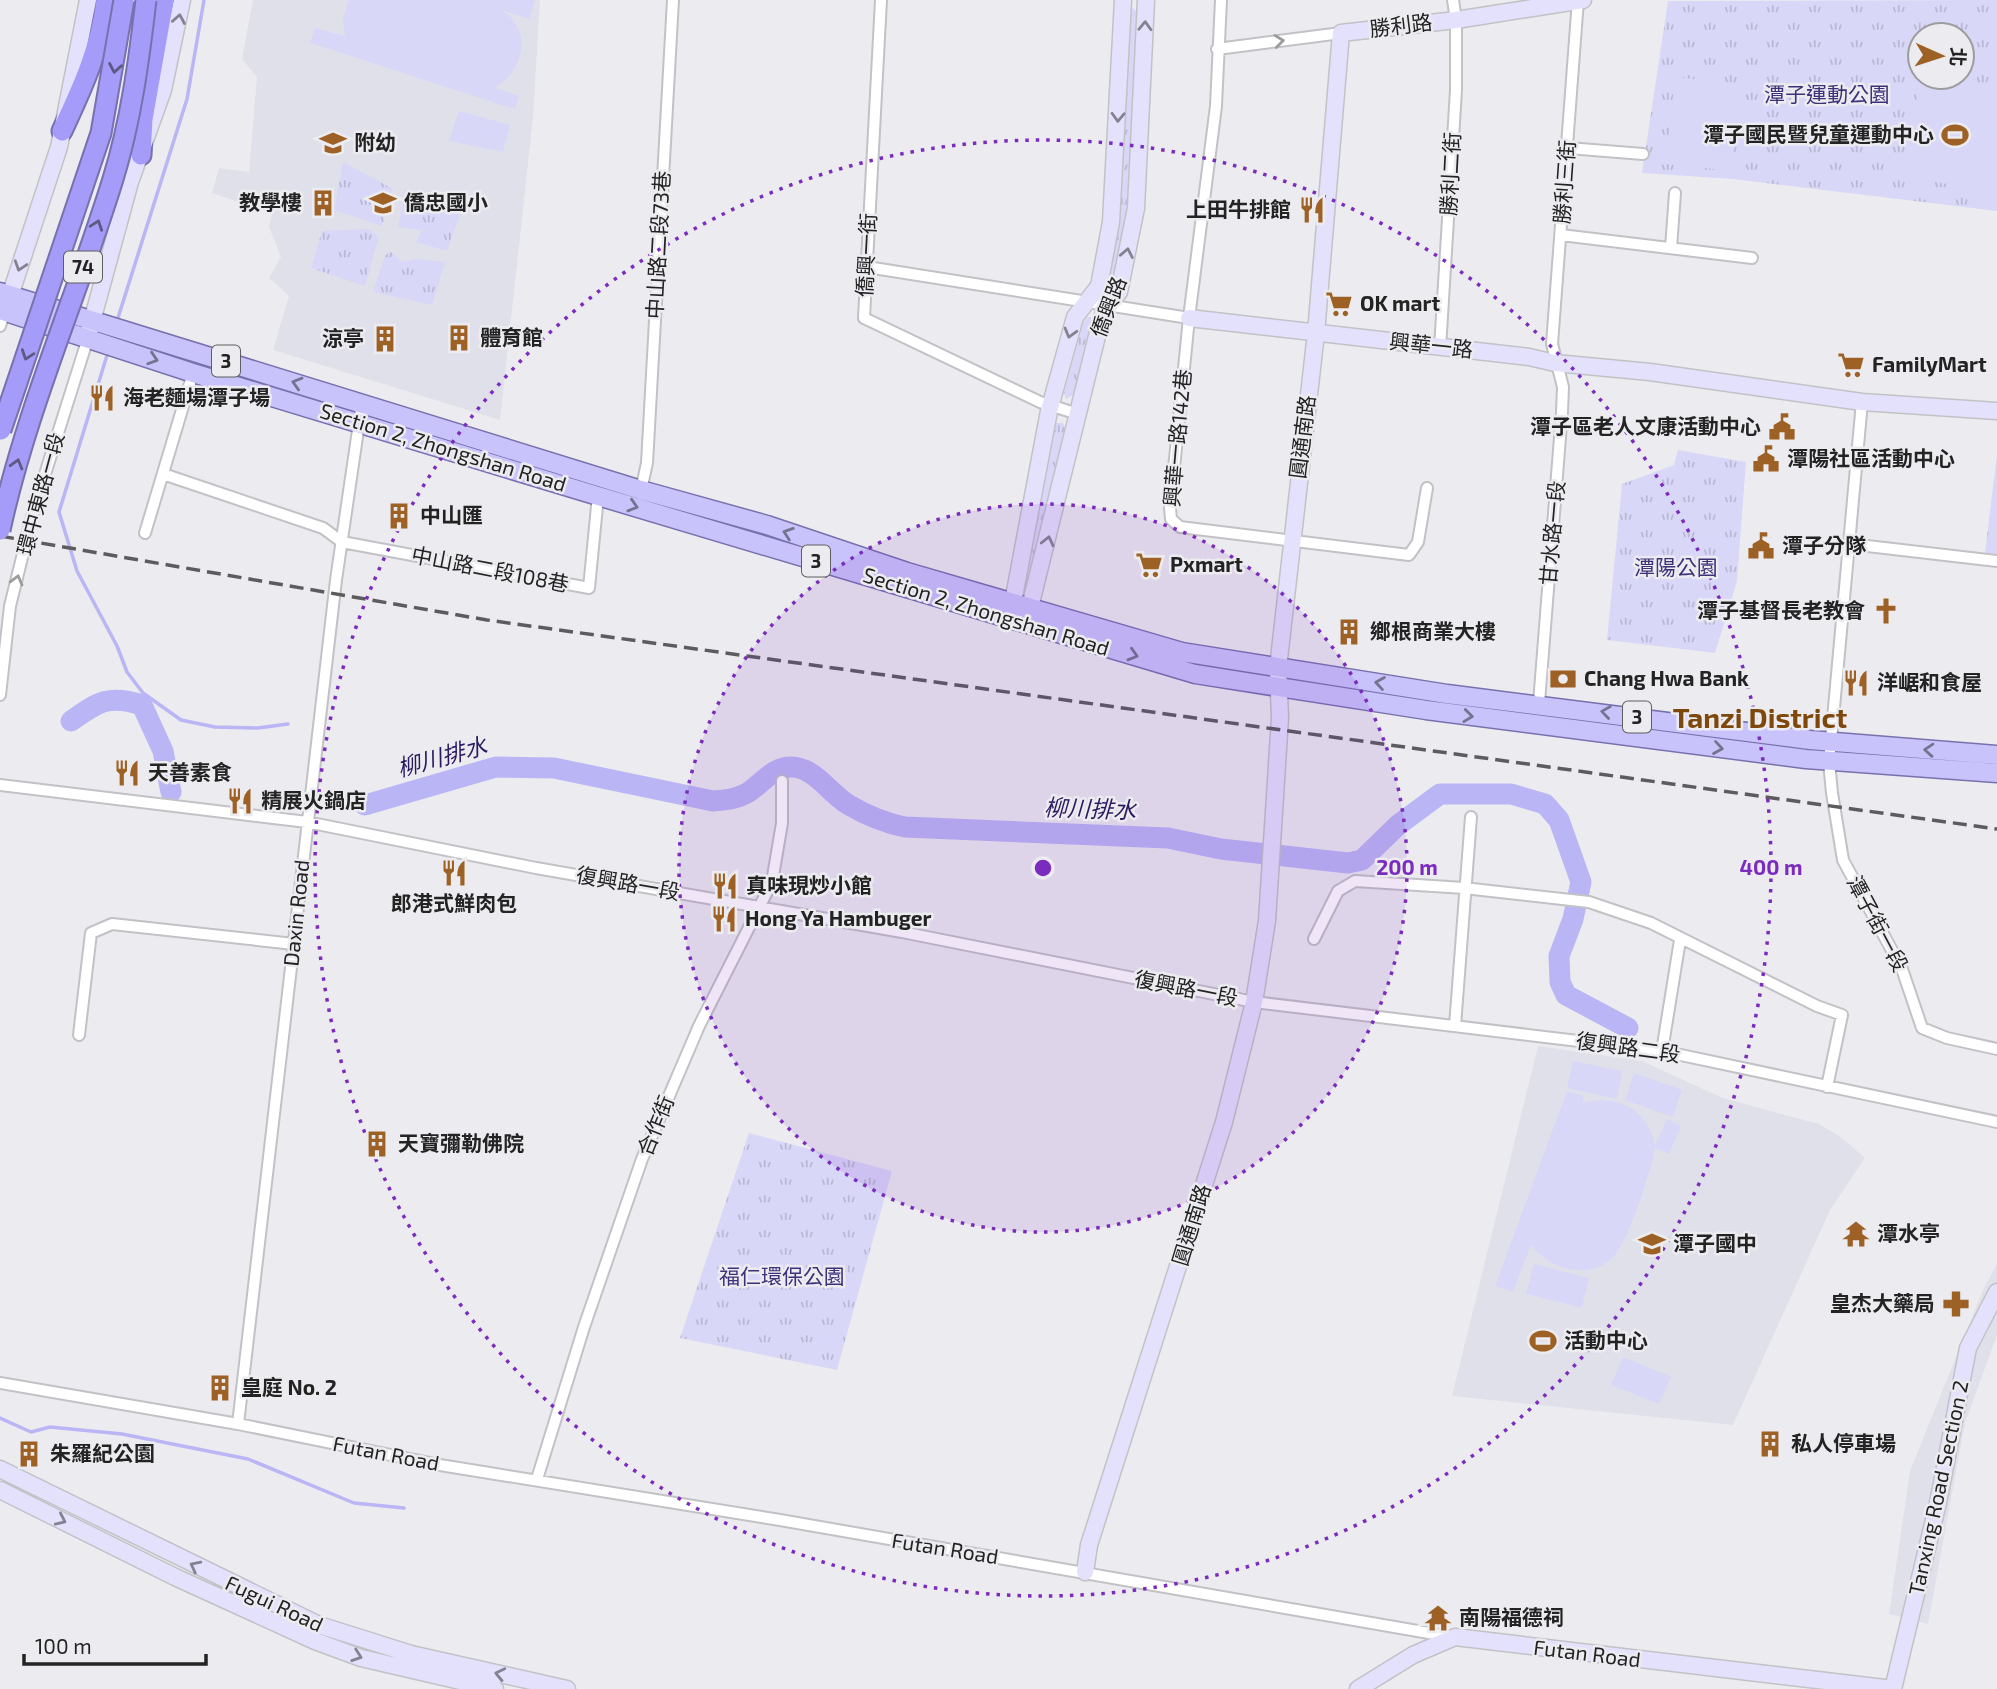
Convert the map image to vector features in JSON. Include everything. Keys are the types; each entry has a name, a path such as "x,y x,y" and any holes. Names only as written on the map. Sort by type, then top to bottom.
{"highway":[{"path":"62,131 88,75 104,21 106,0"},
{"name":"74","path":"0,433 101,133 124,0"},
{"name":"74","path":"0,530 25,436 113,178 132,99 146,0"},
{"path":"141,155 143,119 164,0"}],"main road":[{"name":"Section 2, Zhongshan Road","path":"3,303 90,318 642,490 1182,652 1447,694 1539,703 1831,743 1997,755"},
{"name":"Section 2, Zhongshan Road","path":"3,303 88,338 193,373 1195,674 1426,710 1829,762 1997,773"}],"street":[{"path":"3,303 62,131 88,0"},
{"path":"88,338 90,318 130,182 163,90 182,0"},
{"name":"中山路二段73巷","path":"642,490 647,463 673,0"},
{"name":"僑興一街","path":"881,0 864,318 869,323 1050,405 1078,414"},
{"name":"僑興路","path":"1021,604 1050,405 1075,317 1099,286 1114,208 1123,0"},
{"name":"僑興路","path":"1021,604 1078,414 1096,338 1108,306 1119,292 1136,208 1146,0"},
{"path":"1189,318 1216,106 1221,0"},
{"name":"勝利二街","path":"1440,348 1450,206 1456,20 1453,0"},
{"name":"勝利路","path":"1217,49 1456,20 1580,0"},
{"name":"勝利三街","path":"1555,363 1552,344 1580,0"},
{"name":"圓通南路","path":"1085,1572 1089,1545 1224,1122 1254,1002 1267,921 1279,668 1316,334 1341,33"},
{"path":"1568,148 1643,153"},
{"path":"1671,248 1675,193"},
{"path":"1561,234 1752,258"},
{"name":"興華一路","path":"867,267 1189,318 1529,357 1555,363 1650,372 1862,402 1997,411"},
{"name":"興華一路142巷","path":"1189,318 1171,519 1180,527 1291,542"},
{"name":"環中東路一段","path":"0,695 10,606 34,509 88,338"},
{"name":"甘水路一段","path":"1539,703 1563,387 1555,363"},
{"path":"145,533 193,373"},
{"name":"潭子街一段","path":"1862,402 1829,762 1843,860 1902,969 1922,1028 1947,1038 1997,1049"},
{"name":"Daxin Road","path":"238,1424 307,822 357,422 362,403"},
{"path":"163,474 323,528 342,542"},
{"path":"1291,542 1409,555 1418,542 1427,488"},
{"name":"中山路二段108巷","path":"342,542 589,588 598,496"},
{"path":"1850,544 1997,561"},
{"path":"0,617 10,606"},
{"name":"合作街","path":"537,1479 584,1327 650,1139 699,1026 772,882 782,823 782,781"},
{"name":"復興路一段","path":"0,785 307,822 902,932 1254,1002"},
{"path":"1455,1026 1471,817"},
{"path":"1314,939 1338,891 1354,881 1464,888 1589,902 1651,923 1679,940 1817,1006 1842,1015 1827,1087"},
{"path":"79,1035 91,933 112,924 294,944"},
{"path":"1662,1051 1679,940"},
{"name":"復興路二段","path":"1254,1002 1662,1051 1997,1122"},
{"name":"Tanxing Road Section 2","path":"1893,1689 1936,1510 1968,1348 1997,1292"},
{"name":"Futan Road","path":"0,1383 238,1424 440,1465 1085,1572 1262,1606 1455,1637 1893,1689"},
{"name":"Fugui Road","path":"0,1469 319,1625 411,1654 567,1689"},
{"name":"Fugui Road","path":"0,1490 235,1605 315,1641 361,1658 495,1689"},
{"path":"1358,1689 1413,1655 1455,1637"}],"shaded area":[{"name":"僑忠國小","path":"253,0 540,0 533,118 500,420 273,350 289,296 269,278 281,257 269,227 272,213 212,193 219,168 249,172 257,77 242,59"},
{"name":"潭子國中","path":"1538,1046 1642,1061 1723,1098 1819,1124 1842,1138 1865,1158 1830,1210 1733,1425 1452,1396"},
{"path":"1997,1263 1997,1335 1965,1423 1928,1624 1889,1614 1910,1471 1983,1290"}],"green space":[{"path":"348,0 535,0 529,19 502,10 518,29 521,50 512,72 495,88 519,96 515,109 310,43 315,28 345,36 343,21"},
{"name":"潭子運動公園","path":"1997,0 1997,211 1733,179 1642,173 1668,1"},
{"path":"1133,8 1137,12 1128,206 1112,286 1109,286 1121,205 1130,9"},
{"path":"1675,77 1740,84 1732,171 1666,164"},
{"name":"潭子國民暨兒童運動中心","path":"1976,89 1997,92 1997,191 1907,178 1918,91"},
{"path":"459,111 510,125 503,152 449,141"},
{"path":"343,162 393,189 382,226 334,210"},
{"path":"405,189 460,215 447,251 416,242 422,230 398,227"},
{"path":"369,229 379,237 365,286 311,268 322,231"},
{"path":"390,251 402,262 416,259 445,262 432,305 373,292 385,256"},
{"path":"1091,317 1092,325 1073,395 1066,399 1064,393 1083,323"},
{"path":"1056,423 1063,423 1065,428 1027,587 1027,571"},
{"name":"潭陽公園","path":"1678,450 1746,462 1737,581 1715,653 1607,640 1622,484 1674,465"},
{"path":"1997,454 1997,554 1985,553"},
{"path":"1573,1061 1622,1071 1617,1099 1567,1088"},
{"path":"1634,1073 1682,1090 1673,1117 1625,1100"},
{"path":"1567,1091 1584,1096 1582,1103 1607,1100 1629,1107 1646,1123 1655,1146 1667,1119 1681,1126 1669,1154 1655,1148 1639,1203 1615,1255 1594,1268 1571,1270 1549,1261 1531,1245 1513,1292 1495,1286"},
{"name":"福仁環保公園","path":"749,1133 892,1171 837,1370 680,1338"},
{"path":"1534,1264 1589,1278 1582,1308 1526,1294"},
{"path":"1623,1357 1671,1377 1659,1404 1611,1385"}],"waterway":[{"path":"117,321 187,99 204,0"},
{"path":"108,352 59,512 77,571 117,646 127,672 143,693 181,720 215,727 258,728 288,724"},
{"name":"柳川排水","path":"71,721 89,709 112,700 142,705 163,751 171,792"},
{"name":"柳川排水","path":"365,805 496,767 554,768 719,801 745,794 775,771 791,767 808,771 855,809 905,827 1168,838 1221,849 1348,863 1362,860 1398,825 1440,794 1511,794 1545,804 1559,820 1581,882 1573,919 1559,956 1560,982 1566,995 1628,1028"},
{"path":"0,1418 31,1432 50,1427 122,1434 248,1459 354,1503 404,1508"}],"railway":[{"path":"0,536 487,620 1997,829"}],"place":[{"name":"潭子國民暨兒童運動中心","path":"1955,135"},
{"name":"附幼","path":"333,143"},
{"name":"教學樓","path":"323,203"},
{"name":"僑忠國小","path":"383,203"},
{"name":"上田牛排館","path":"1312,210"},
{"name":"OK mart","path":"1339,304"},
{"name":"體育館","path":"459,338"},
{"name":"涼亭","path":"385,339"},
{"name":"FamilyMart","path":"1851,365"},
{"name":"海老麵場潭子場","path":"102,398"},
{"name":"潭子區老人文康活動中心","path":"1782,427"},
{"name":"潭陽社區活動中心","path":"1766,459"},
{"name":"中山匯","path":"399,516"},
{"name":"潭子分隊","path":"1761,546"},
{"name":"Pxmart","path":"1149,565"},
{"name":"潭子基督長老教會","path":"1886,611"},
{"name":"鄉根商業大樓","path":"1349,632"},
{"name":"Chang Hwa Bank","path":"1563,679"},
{"name":"洋崌和食屋","path":"1856,683"},
{"name":"天善素食","path":"127,773"},
{"name":"精展火鍋店","path":"240,801"},
{"name":"郎港式鮮肉包","path":"454,873"},
{"name":"真味現炒小館","path":"725,886"},
{"name":"Hong Ya Hambuger","path":"724,919"},
{"name":"天寶彌勒佛院","path":"377,1144"},
{"name":"潭水亭","path":"1856,1234"},
{"name":"潭子國中","path":"1652,1244"},
{"name":"皇杰大藥局","path":"1956,1304"},
{"name":"活動中心","path":"1543,1341"},
{"name":"皇庭 No. 2","path":"220,1388"},
{"name":"私人停車場","path":"1770,1444"},
{"name":"朱羅紀公園","path":"29,1454"},
{"name":"南陽福德祠","path":"1438,1618"}],"district":[{"name":"Tanzi District","path":"1760,718"}]}
